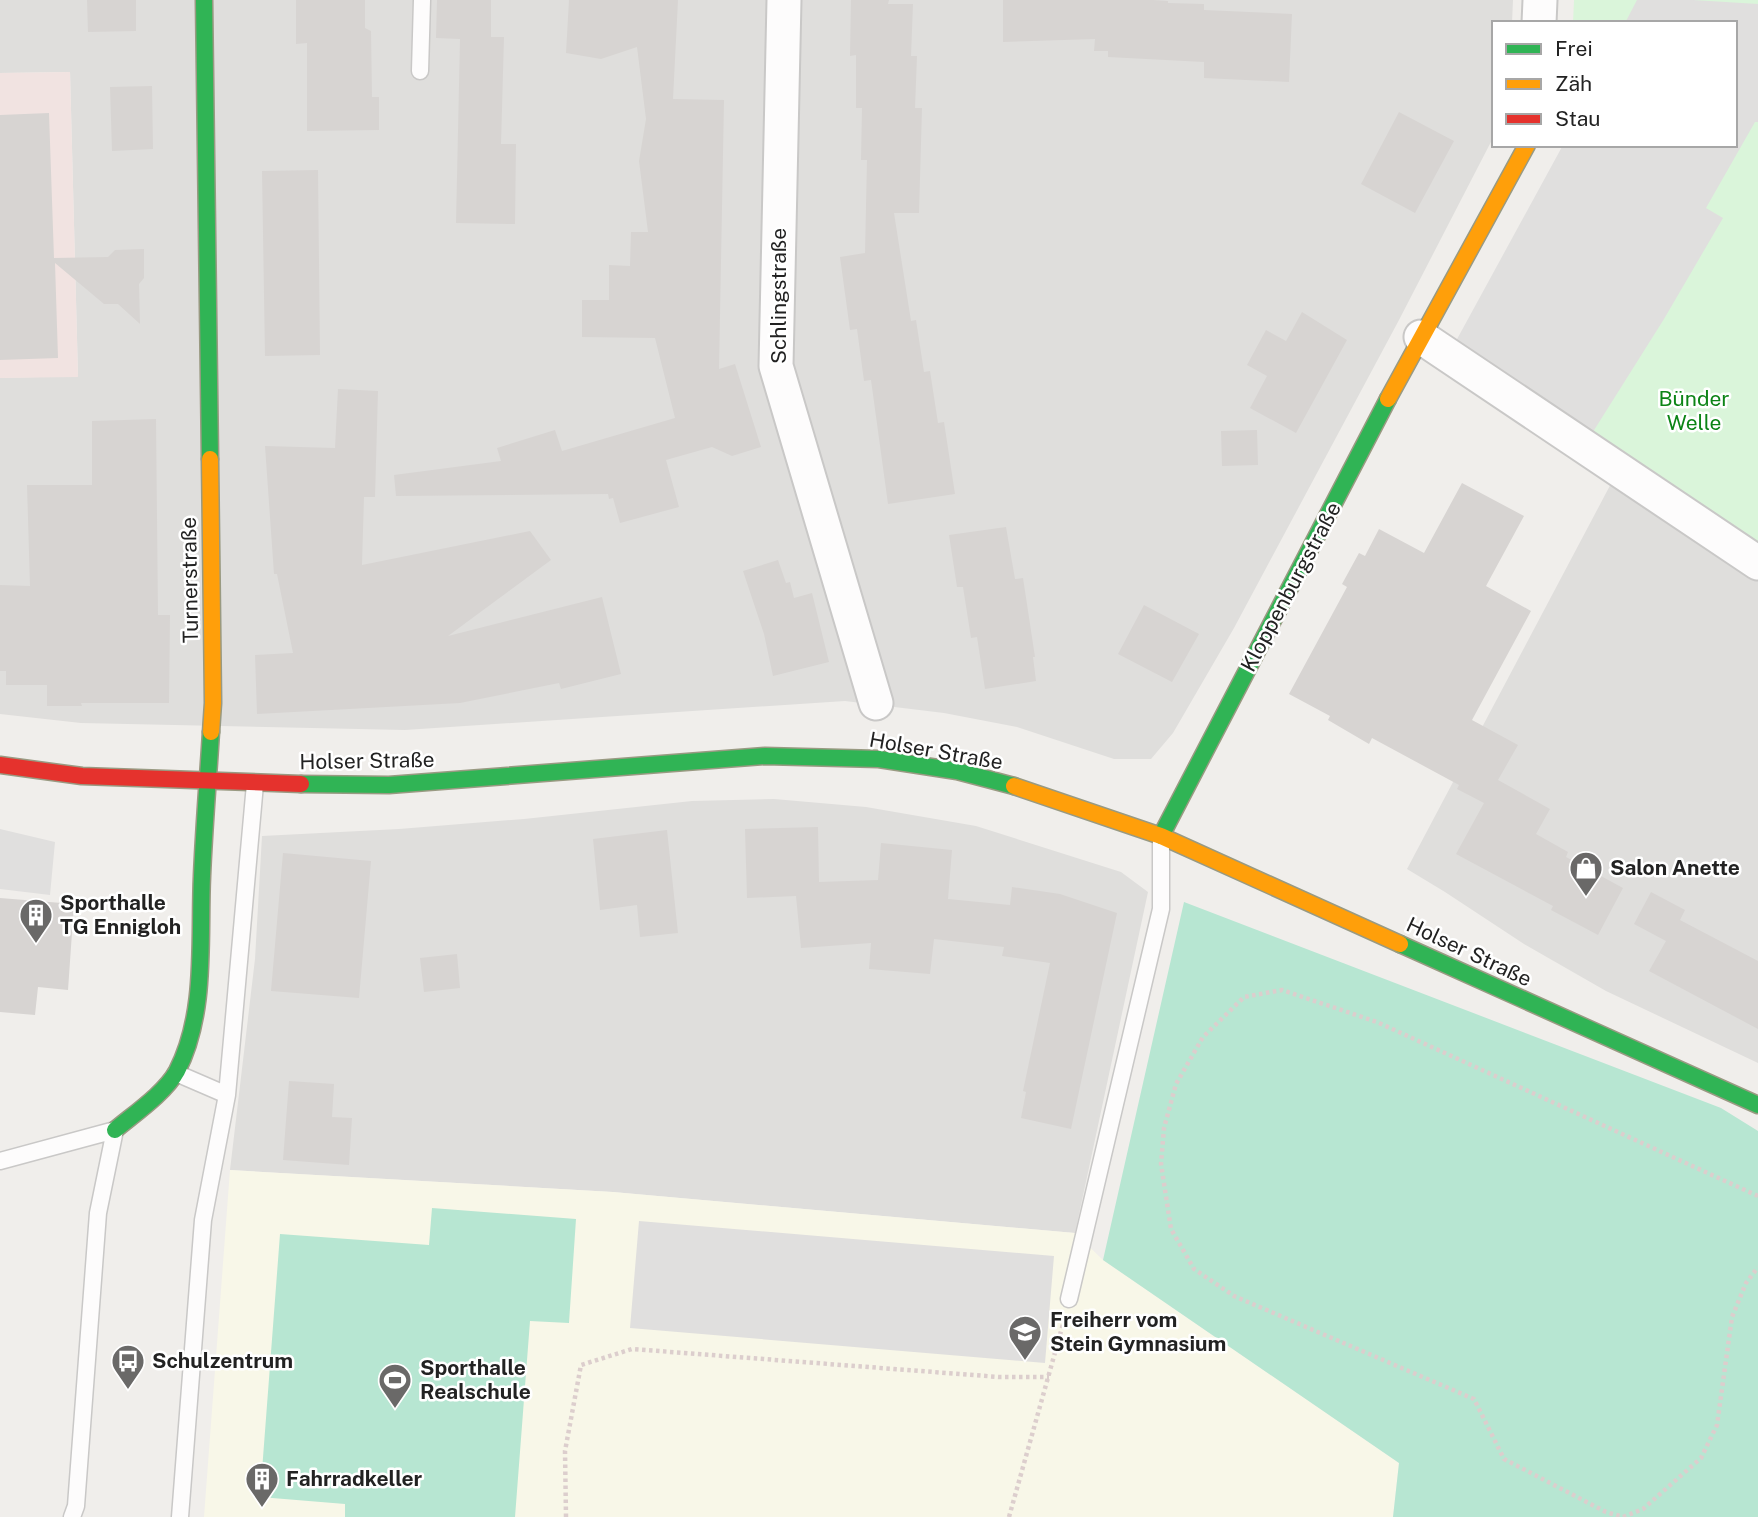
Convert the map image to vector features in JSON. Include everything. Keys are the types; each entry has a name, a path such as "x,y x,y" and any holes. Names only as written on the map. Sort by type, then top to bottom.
{"street":[{"name":"Turnerstraße","path":"115,1130 155,1096 176,1073 191,1034 198,990 213,703 204,0"},
{"name":"Schlingstraße","path":"784,0 776,366 876,703"},
{"path":"1539,0 1539,21"},
{"name":"Kloppenburgstraße","path":"1161,836 1421,337 1526,147"},
{"path":"1421,337 1758,562"},
{"name":"Holser Straße","path":"0,765 82,776 255,784 389,785 765,757 879,759 957,771 1034,791 1161,836 1758,1105"}],"lane":[{"path":"420,71 422,0"},
{"path":"180,1517 203,1220 227,1095 255,784"},
{"path":"1069,1299 1161,909 1161,836"},
{"path":"176,1073 227,1095"},
{"path":"0,1161 115,1130 98,1213 76,1506 72,1517"}],"path":[{"path":"1758,1196 1377,1022 1282,990 1244,996 1203,1037 1176,1084 1164,1128 1161,1164 1171,1228 1194,1269 1234,1296 1474,1399 1504,1459 1606,1512 1623,1517 1643,1509 1701,1458 1717,1425 1732,1317 1746,1283 1758,1267"},
{"path":"1009,1517 1069,1299"},
{"path":"566,1517 565,1451 581,1365 632,1349 999,1377 1049,1377"}],"shaded area":[{"path":"0,0 1513,0 1512,21 1492,21 1492,140 1234,628 1173,733 1151,759 1114,759 1017,727 944,713 845,701 405,730 81,723 0,714 0,378 78,376 70,72 0,73"},
{"path":"1637,0 1758,4 1758,122 1755,122 1706,208 1723,218 1591,435 1456,341 1562,147 1737,147 1737,21 1626,21"},
{"path":"70,72 78,377 0,378 0,73"},
{"path":"1614,478 1758,574 1758,1063 1606,991 1524,944 1407,869"},
{"path":"774,799 866,807 976,826 1121,872 1148,892 1075,1233 613,1192 230,1170 255,959 262,836 524,819 692,801"},
{"path":"0,829 55,842 50,895 0,889"},
{"path":"230,1170 613,1192 1075,1233 1103,1260 1399,1463 1393,1517 204,1517"},
{"path":"639,1221 1054,1256 1045,1363 630,1328"}],"green space":[{"name":"Bünder Welle","path":"1574,0 1758,0 1758,546 1591,435 1563,147 1737,147 1737,21 1573,21"},
{"path":"1184,902 1721,1108 1758,1131 1758,1517 1393,1517 1399,1463 1103,1260"},
{"name":"Sporthalle Realschule","path":"432,1208 576,1219 569,1323 530,1321 515,1517 345,1517 345,1504 260,1497 280,1234 429,1245"}],"building":[{"path":"87,0 136,0 136,31 88,32"},
{"path":"296,0 365,0 365,28 371,31 372,97 379,97 379,130 307,131 307,43 296,44"},
{"path":"437,0 491,0 491,37 504,37 501,144 516,144 515,224 456,223 460,39 436,38"},
{"path":"569,0 678,0 673,99 724,100 719,369 735,364 761,447 732,456 712,447 666,460 679,507 620,523 613,498 609,499 608,494 396,496 394,475 501,461 497,448 555,430 562,451 675,418 655,338 582,337 582,300 609,300 609,265 630,266 631,232 648,232 639,161 646,119 637,47 601,59 566,53"},
{"path":"851,0 889,0 888,4 913,4 911,56 917,56 915,108 922,108 919,213 894,213 911,321 916,320 924,372 930,371 938,423 944,422 955,494 888,504 871,380 864,381 857,329 850,330 840,257 865,253 867,160 861,160 862,108 856,108 856,55 850,56"},
{"path":"1003,0 1153,0 1204,4 1204,10 1292,14 1289,82 1204,78 1204,62 1108,57 1108,51 1094,51 1095,39 1003,42"},
{"path":"152,86 153,149 112,151 110,87"},
{"path":"1399,112 1454,141 1415,213 1361,184"},
{"path":"49,113 54,258 108,257 115,250 144,249 144,278 139,284 140,324 118,304 104,304 55,263 58,358 0,360 0,115"},
{"path":"318,170 320,355 265,356 262,171"},
{"path":"1302,312 1347,340 1296,433 1250,408 1267,376 1247,365 1266,330 1286,341"},
{"path":"338,389 378,391 375,497 364,497 362,565 530,531 551,560 448,636 602,597 621,674 561,689 559,683 460,703 257,714 255,655 293,653 277,574 274,574 265,446 335,448"},
{"path":"156,419 158,615 170,615 169,703 81,703 82,706 47,706 47,685 6,685 6,671 0,671 0,585 30,586 27,485 92,485 92,421"},
{"path":"1257,430 1258,465 1222,466 1221,431"},
{"path":"1462,483 1524,516 1486,586 1531,611 1472,720 1518,745 1498,780 1550,809 1536,834 1568,852 1566,857 1623,888 1598,935 1551,910 1553,906 1456,854 1484,803 1457,789 1459,785 1372,738 1369,744 1328,720 1330,716 1289,694 1347,587 1342,584 1359,553 1365,556 1379,529 1424,553"},
{"path":"1006,527 1015,579 1023,578 1036,681 985,689 977,637 971,638 963,587 957,587 949,535"},
{"path":"778,560 786,583 790,582 794,598 812,593 829,662 773,676 764,634 743,571"},
{"path":"1144,605 1199,634 1172,682 1118,654"},
{"path":"818,827 819,882 878,880 881,843 952,850 948,899 1010,905 1012,887 1060,894 1117,913 1071,1129 1021,1118 1026,1092 1023,1091 1050,963 1002,956 1004,947 934,939 930,974 869,969 871,943 801,948 796,896 747,898 745,829"},
{"path":"667,830 678,933 640,937 637,905 600,910 593,839"},
{"path":"283,853 371,861 359,998 271,991"},
{"path":"1651,892 1685,910 1680,920 1758,961 1758,1029 1649,971 1666,941 1634,924"},
{"name":"Sporthalle TG Ennigloh","path":"0,898 74,904 68,990 38,987 35,1015 0,1012"},
{"path":"457,954 460,988 424,992 420,958"},
{"path":"289,1081 334,1084 332,1117 352,1118 349,1165 283,1160"}],"traffic: fast":[{"path":"204,0 210,459"},
{"path":"1161,836 1388,399"},
{"path":"115,1130 149,1103 172,1079 187,1049 193,1025 200,976 203,858 211,732"},
{"path":"301,784 389,785 765,756 879,759 957,771 1014,786"},
{"path":"1400,944 1758,1105"}],"traffic: slow":[{"path":"1388,399 1526,147"},
{"path":"210,459 213,703 211,732"},
{"path":"1014,786 1161,836 1400,944"}],"traffic: jam":[{"path":"0,765 82,776 301,784"}],"place":[{"name":"Salon Anette","path":"1586,898"},
{"name":"Sporthalle TG Ennigloh","path":"36,945"},
{"name":"Freiherr vom Stein Gymnasium","path":"1025,1362"},
{"name":"Schulzentrum","path":"128,1391"},
{"name":"Sporthalle Realschule","path":"395,1410"},
{"name":"Fahrradkeller","path":"262,1509"}]}
